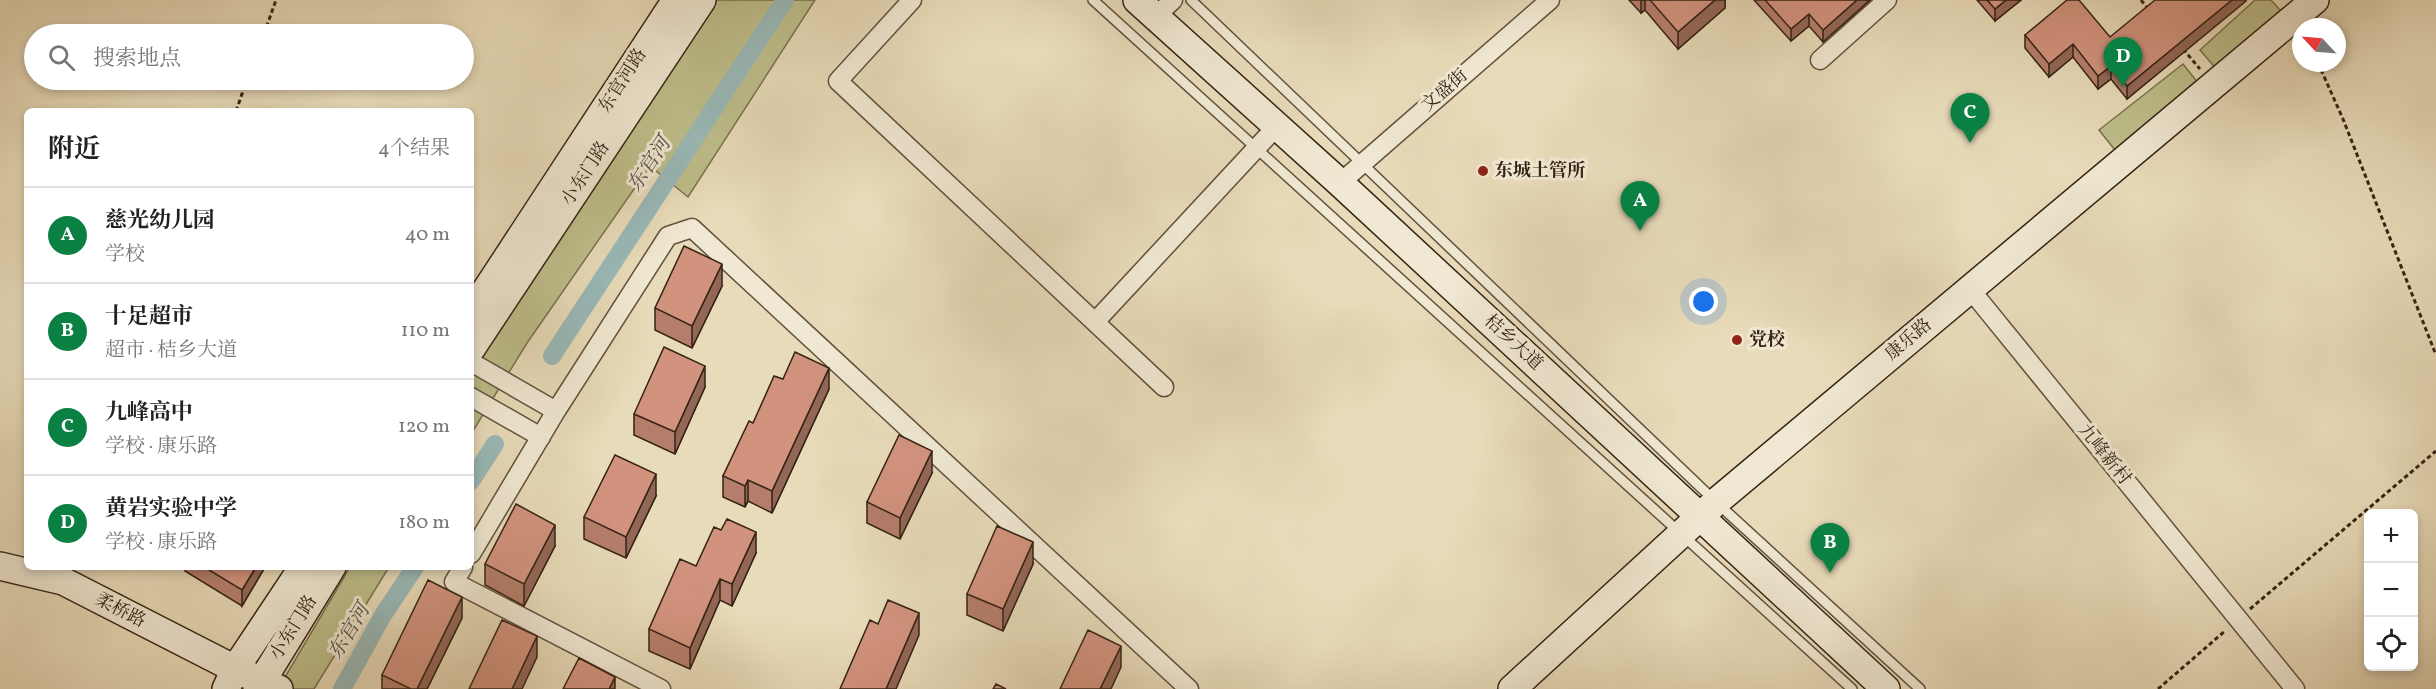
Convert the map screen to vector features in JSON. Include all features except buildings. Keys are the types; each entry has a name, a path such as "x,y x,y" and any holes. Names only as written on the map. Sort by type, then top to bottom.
{"street":[{"name":"东官河路","path":"474,308 676,0"},
{"name":"小东门路","path":"474,344 702,0"},
{"path":"912,0 838,81 1164,387"},
{"name":"文盛街","path":"1340,183 1550,0"},
{"path":"1820,60 1887,0"},
{"name":"康乐路","path":"1512,689 1699,517 2315,0"},
{"name":"桔乡大道","path":"1156,5 1277,126 1886,689"},
{"path":"1095,322 1277,126"},
{"path":"474,549 556,411 668,236 692,228 1190,689"},
{"name":"九峰新村","path":"1970,289 2237,621 2295,689"},
{"path":"474,364 556,411"},
{"path":"474,399 541,437"},
{"name":"柔桥路","path":"0,566 63,581 230,679 266,686"},
{"path":"230,679 301,570"},
{"name":"小东门路","path":"266,686 330,570"},
{"path":"461,570 454,582 661,689"}],"lane":[{"path":"1093,0 1257,149 1699,517 1920,689"},
{"path":"1191,0 1363,162 1699,517 1852,689"}],"path":[{"path":"268,24 276,0"},
{"path":"2141,0 2152,15"},
{"path":"2178,44 2215,85"},
{"path":"2322,72 2343,119 2436,355"},
{"path":"237,108 243,90"},
{"path":"2158,689 2436,451"}],"green space":[{"path":"713,0 815,0 688,197 650,166 527,343 474,429 474,359"},
{"path":"2255,0 2271,0 2290,21 2224,78 2200,50"},
{"path":"2183,64 2206,93 2123,160 2099,130"},
{"path":"348,570 387,570 314,689 278,689"}],"waterway":[{"name":"东官河","path":"552,356 785,0"},
{"name":"东官河","path":"474,476 495,444"},
{"name":"东官河","path":"342,689 383,615 413,570"}],"place":[{"name":"黄岩实验中学","path":"2123,87"},
{"name":"九峰高中","path":"1970,143"},
{"name":"东城土管所","path":"1483,171"},
{"name":"慈光幼儿园","path":"1640,231"},
{"name":"党校","path":"1737,340"},
{"name":"十足超市","path":"1830,573"}]}
